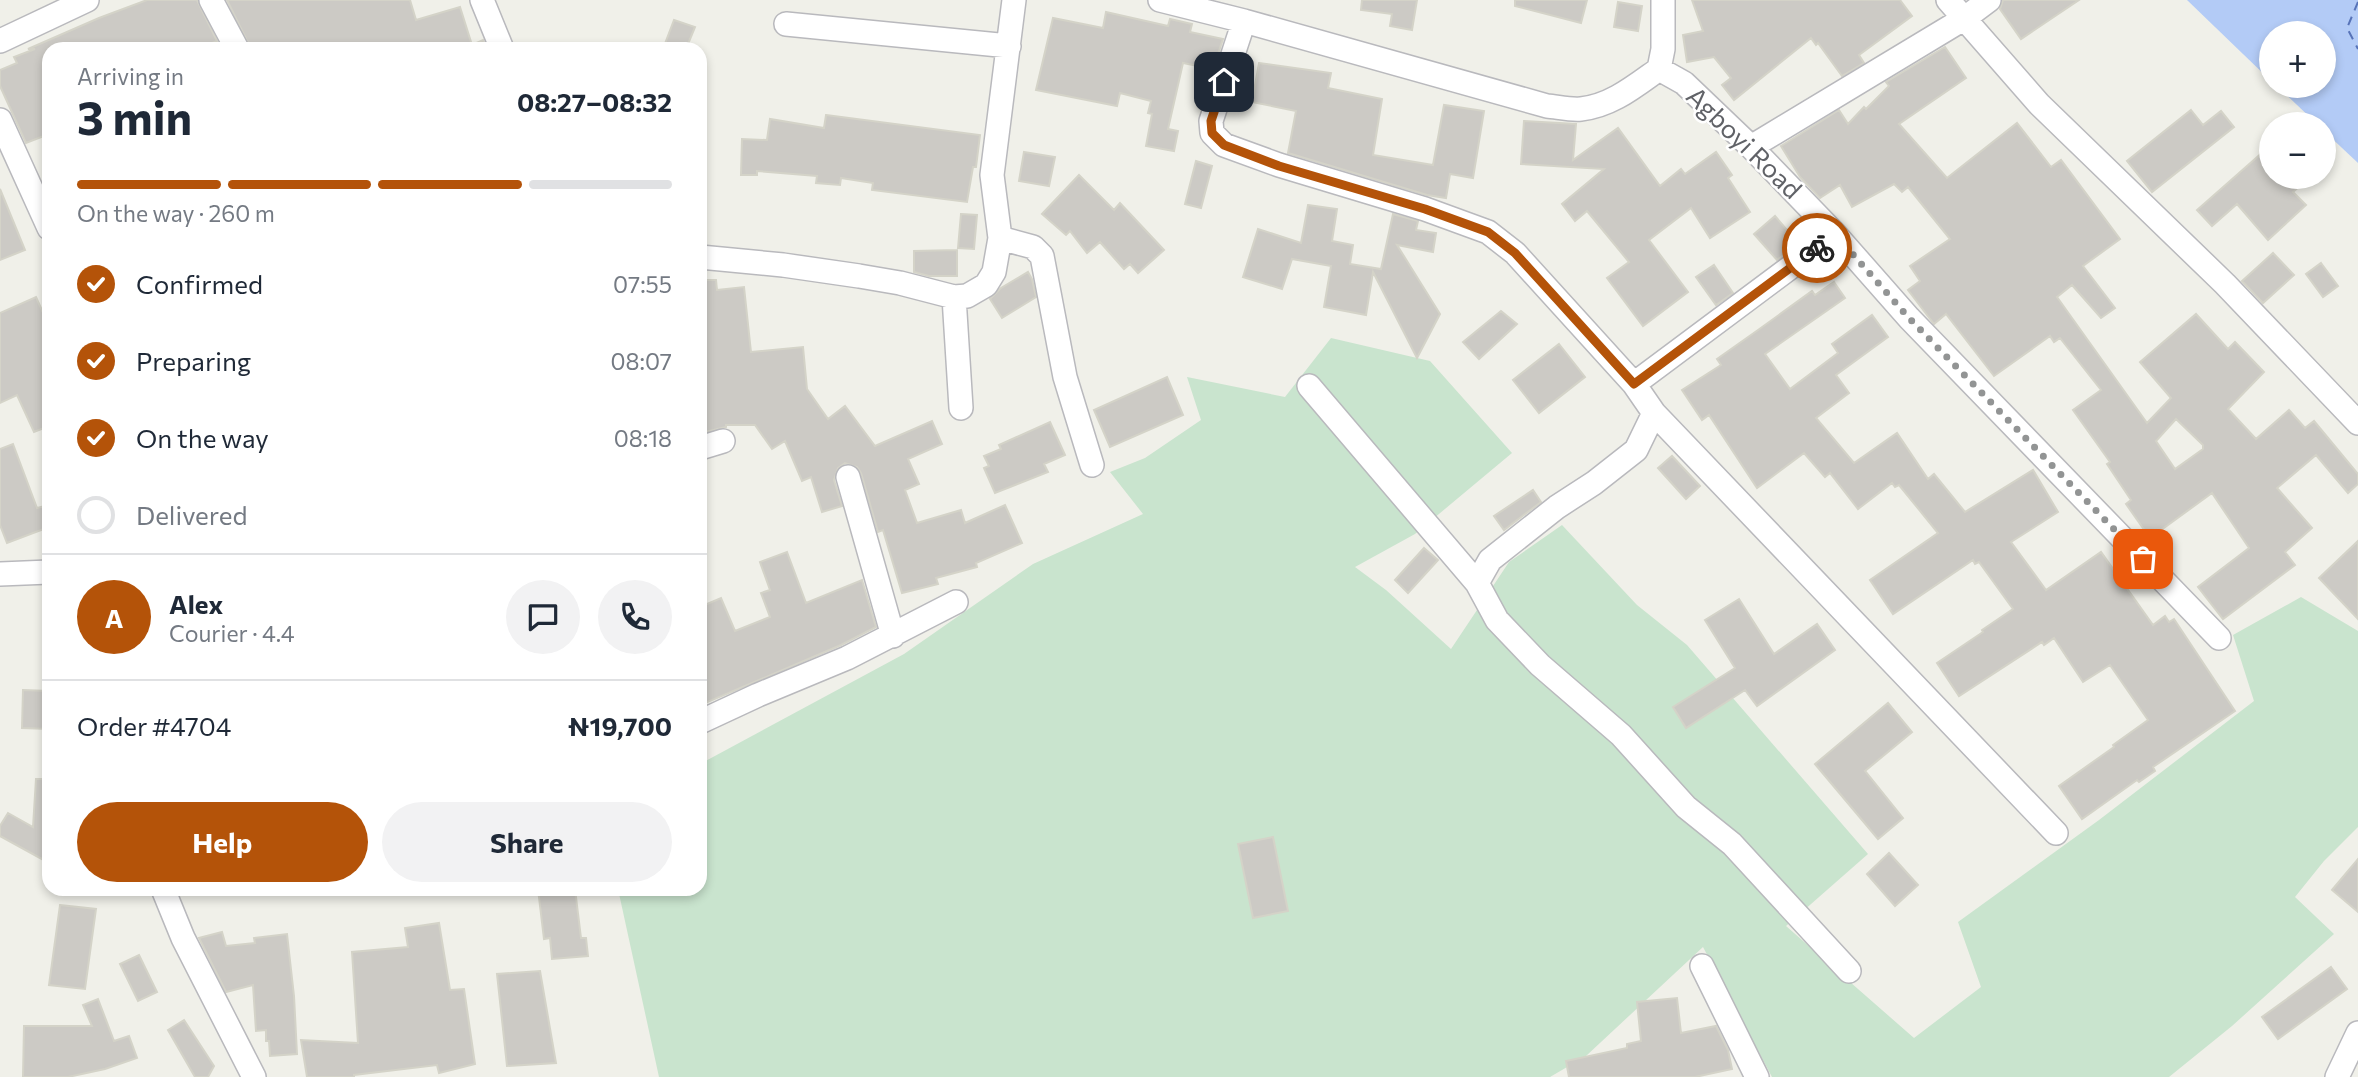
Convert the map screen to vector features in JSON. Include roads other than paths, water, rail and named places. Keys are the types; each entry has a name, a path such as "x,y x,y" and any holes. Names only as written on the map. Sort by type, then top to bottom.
{"street":[{"path":"211,0 233,42"},
{"path":"482,0 499,42"},
{"path":"707,258 873,278 954,297 967,296 986,285 994,272 1000,238 992,175 1014,0"},
{"path":"1160,0 1547,106 1580,110 1611,101 1659,69"},
{"name":"Agboyi Road","path":"1663,0 1663,48 1659,69 1684,83 1751,147 1835,234 1909,318 2219,638"},
{"path":"1948,0 2039,104 2225,284 2358,423"},
{"path":"1751,147 1965,18 1989,0"},
{"path":"0,41 78,2"},
{"path":"1244,21 1211,121 1212,133 1224,145 1279,166 1425,209 1488,232 1515,253 1634,384 1654,413 2056,832"},
{"path":"786,24 1009,46"},
{"path":"0,120 42,213"},
{"path":"1634,384 1835,234"},
{"path":"1000,238 1033,247 1042,256 1065,377 1093,465"},
{"path":"954,297 961,408"},
{"path":"1309,386 1477,583 1497,620 1540,665 1621,734 1686,807 1731,844 1849,971"},
{"path":"1477,583 1490,560 1636,450 1654,413"},
{"path":"707,446 723,442"},
{"path":"848,477 893,636"},
{"path":"0,574 42,572"},
{"path":"707,719 847,659 956,602"},
{"path":"166,896 183,938 254,1077"},
{"path":"1702,966 1757,1077"},
{"path":"2337,1077 2358,1033"}],"water":[{"path":"2187,0 2358,0 2358,163 2336,142 2336,112 2304,112 2290,98 2336,98 2336,21 2259,21 2259,69"}]}
